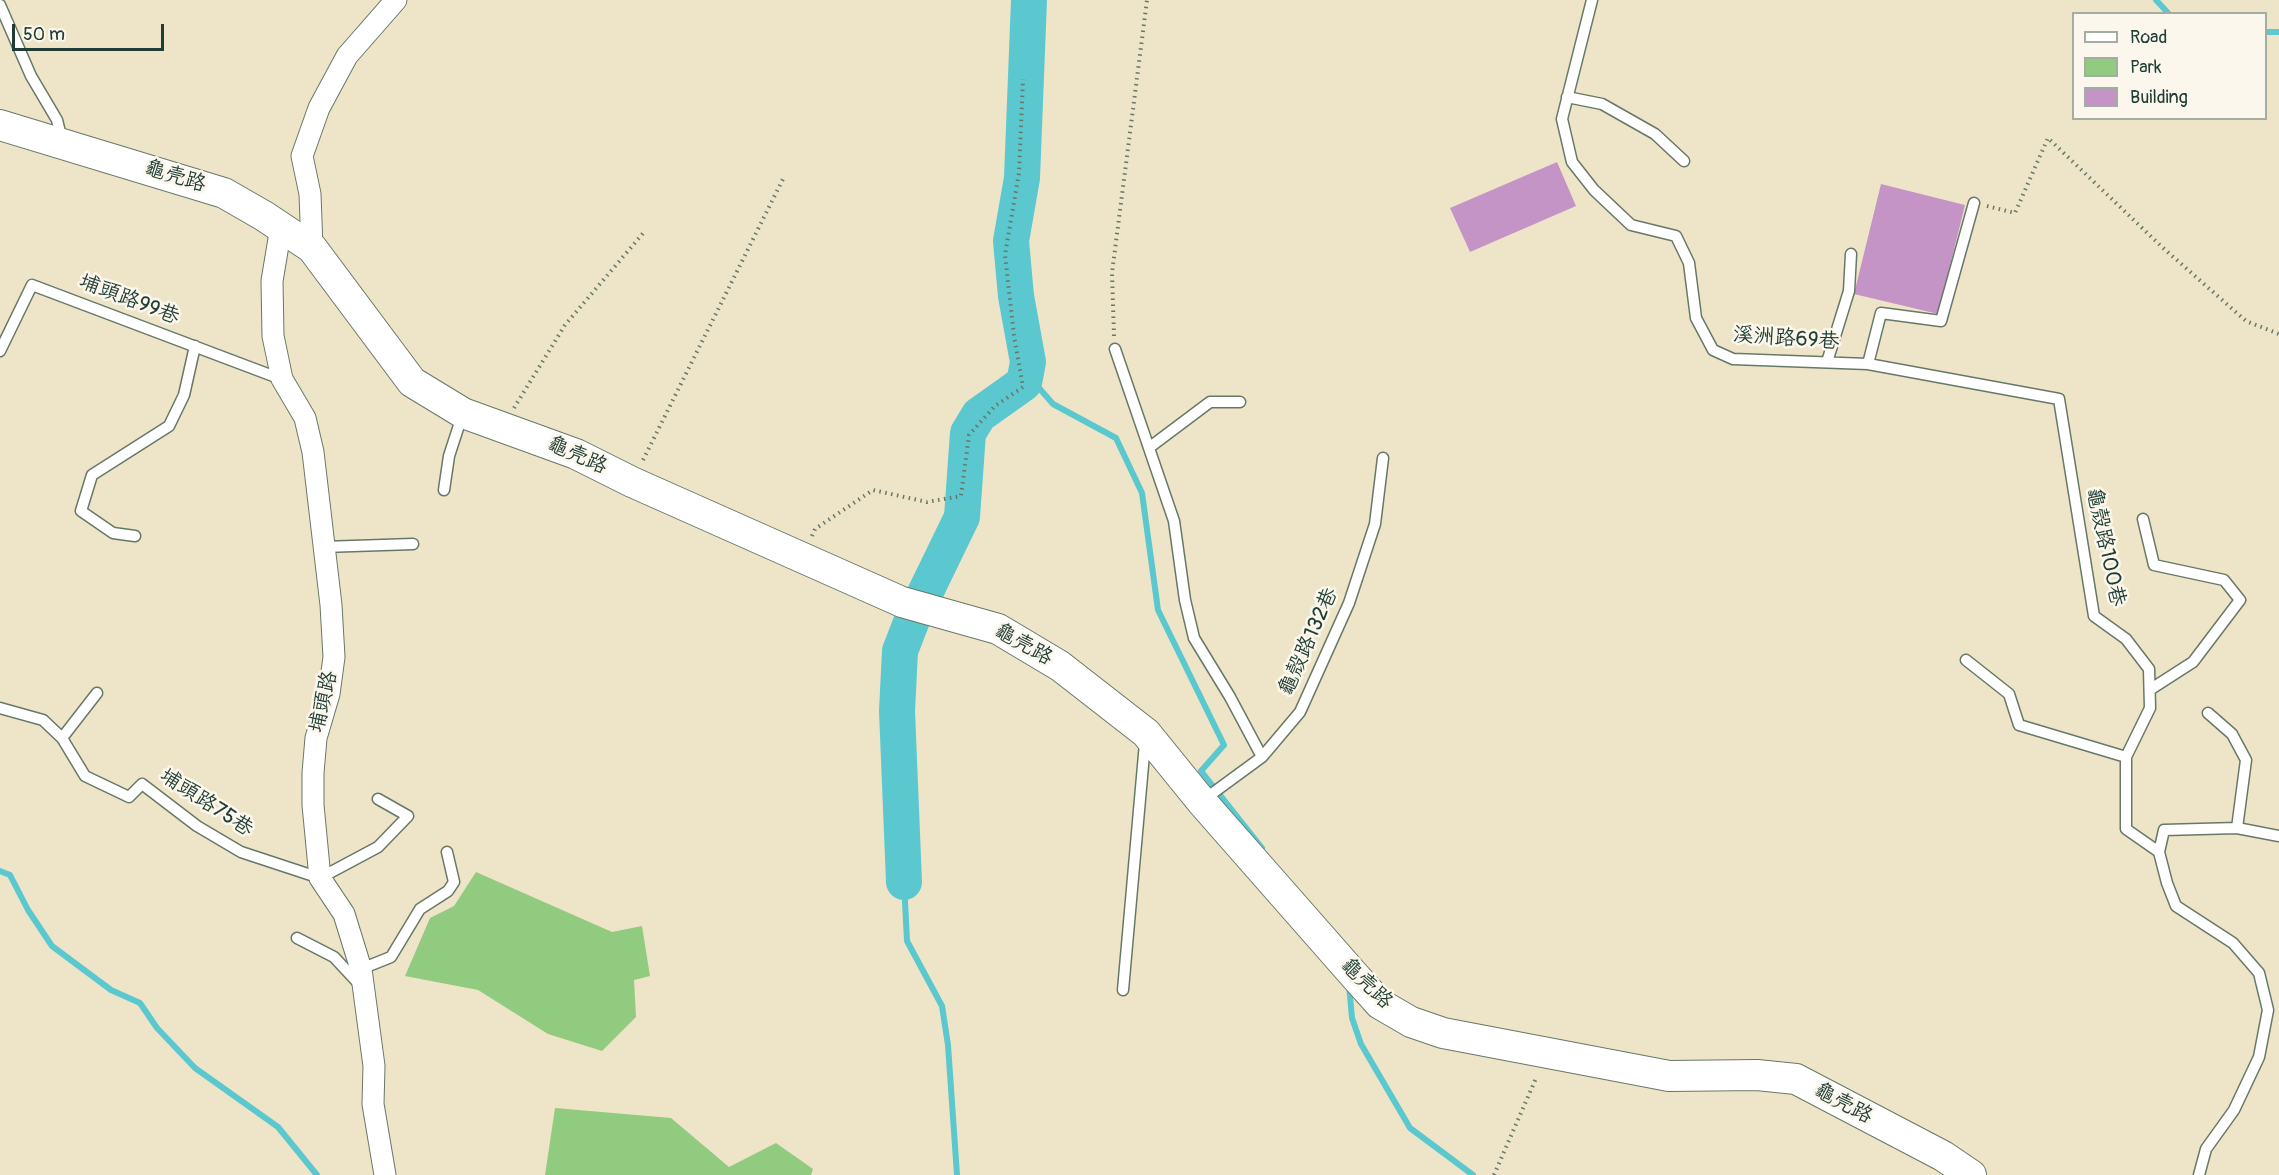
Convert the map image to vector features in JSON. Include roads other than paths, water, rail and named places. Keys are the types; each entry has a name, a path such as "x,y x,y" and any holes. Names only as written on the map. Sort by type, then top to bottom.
{"street":[{"path":"312,248 310,194 302,156 319,108 347,56 396,0"},
{"name":"龜壳路","path":"0,125 63,142 224,193 281,227 312,248 412,382 463,413 576,454 801,559 902,602 998,629 1060,666 1146,733 1202,802 1380,1004 1411,1022 1443,1033 1669,1076 1757,1075 1796,1079 1943,1156 1971,1175"},
{"name":"埔頭路","path":"281,227 272,281 273,336 282,379 305,417 313,452 334,657 329,694 316,738 313,773 313,805 320,878 344,914 362,978 374,1066 373,1104 385,1175"}],"lane":[{"name":"溪洲路69巷","path":"1592,0 1562,119 1572,162 1594,190 1630,225 1676,236 1689,263 1696,318 1713,350 1733,359 1868,364 2059,399"},
{"path":"0,5 31,76 57,120 63,142"},
{"path":"1567,97 1602,104 1655,134 1684,161"},
{"path":"1868,364 1881,313 1941,321 1974,203"},
{"path":"1827,362 1849,291 1851,254"},
{"name":"埔頭路99巷","path":"0,351 32,285 282,379"},
{"path":"135,536 113,533 81,511 92,475 169,426 184,395 195,346"},
{"path":"1115,349 1174,521 1185,600 1194,638 1230,697 1262,757"},
{"name":"龜殼路100巷","path":"2059,399 2094,616 2126,639 2149,669 2150,708 2126,757 2126,829 2159,852"},
{"path":"1150,447 1210,402 1240,402"},
{"path":"444,490 449,456 463,413"},
{"name":"龜殼路132巷","path":"1202,802 1262,757 1300,712 1349,603 1375,524 1383,458"},
{"path":"2143,519 2154,565 2224,580 2240,600 2193,662 2151,689"},
{"path":"323,548 413,544"},
{"path":"1966,660 2009,694 2019,725 2126,757"},
{"path":"62,738 97,693"},
{"name":"埔頭路75巷","path":"0,708 43,720 62,738 85,776 129,797 142,784 197,826 241,852 320,878"},
{"path":"2208,713 2232,734 2246,760 2237,828"},
{"path":"1123,990 1146,733"},
{"path":"320,878 378,847 408,816 378,799"},
{"path":"2199,1175 2206,1149 2234,1110 2259,1057 2268,1010 2259,973 2233,943 2176,906 2167,884 2159,852 2164,830 2237,828 2279,836"},
{"path":"297,938 334,957 362,978 391,957 420,909 448,891 454,882 447,852"}],"waterway":[{"path":"904,882 897,711 900,651 912,620 962,517 968,433 979,415 1024,383 1028,362 1016,296 1011,241 1022,178 1029,0"},
{"path":"2156,0 2167,12"},
{"path":"2267,32 2279,32"},
{"path":"1026,373 1053,404 1116,438 1142,493 1158,610 1224,745 1201,771 1262,848"},
{"path":"0,871 10,875 28,910 52,946 111,990 140,1003 157,1028 195,1068 278,1127 317,1175"},
{"path":"904,882 907,941 942,1006 948,1045 957,1175"},
{"path":"1349,985 1352,1018 1361,1044 1410,1128 1473,1175"}]}
